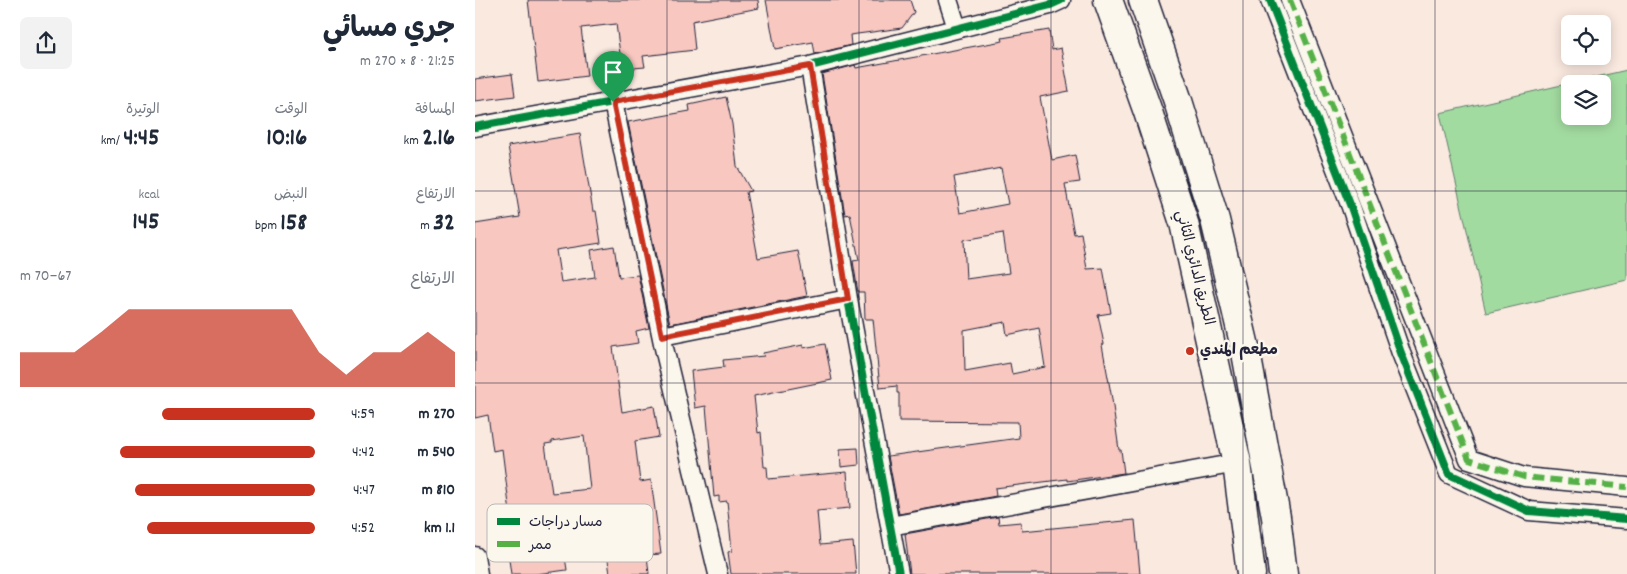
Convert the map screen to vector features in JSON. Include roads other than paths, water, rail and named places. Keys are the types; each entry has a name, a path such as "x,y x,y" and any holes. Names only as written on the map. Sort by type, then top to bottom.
{"highway":[{"name":"الطريق الدائري الثاني","path":"1108,0 1148,112 1184,223 1237,463 1251,574"},
{"name":"الطريق الدائري الثاني","path":"1143,0 1178,100 1215,220 1245,347 1276,517 1283,574"}],"street":[{"path":"948,0 957,28"},
{"path":"475,126 810,66 1050,5 1061,0"},
{"path":"1270,0 1351,208 1401,353 1449,474 1529,511 1627,519"},
{"path":"1290,0 1469,459 1525,477 1627,486"},
{"path":"810,66 848,299 899,574"},
{"path":"613,102 662,336 718,574"},
{"path":"662,336 848,299"},
{"path":"889,526 1237,463"},
{"path":"475,556 478,574"}],"place":[{"name":"مطعم المندي","path":"1190,351"}]}
